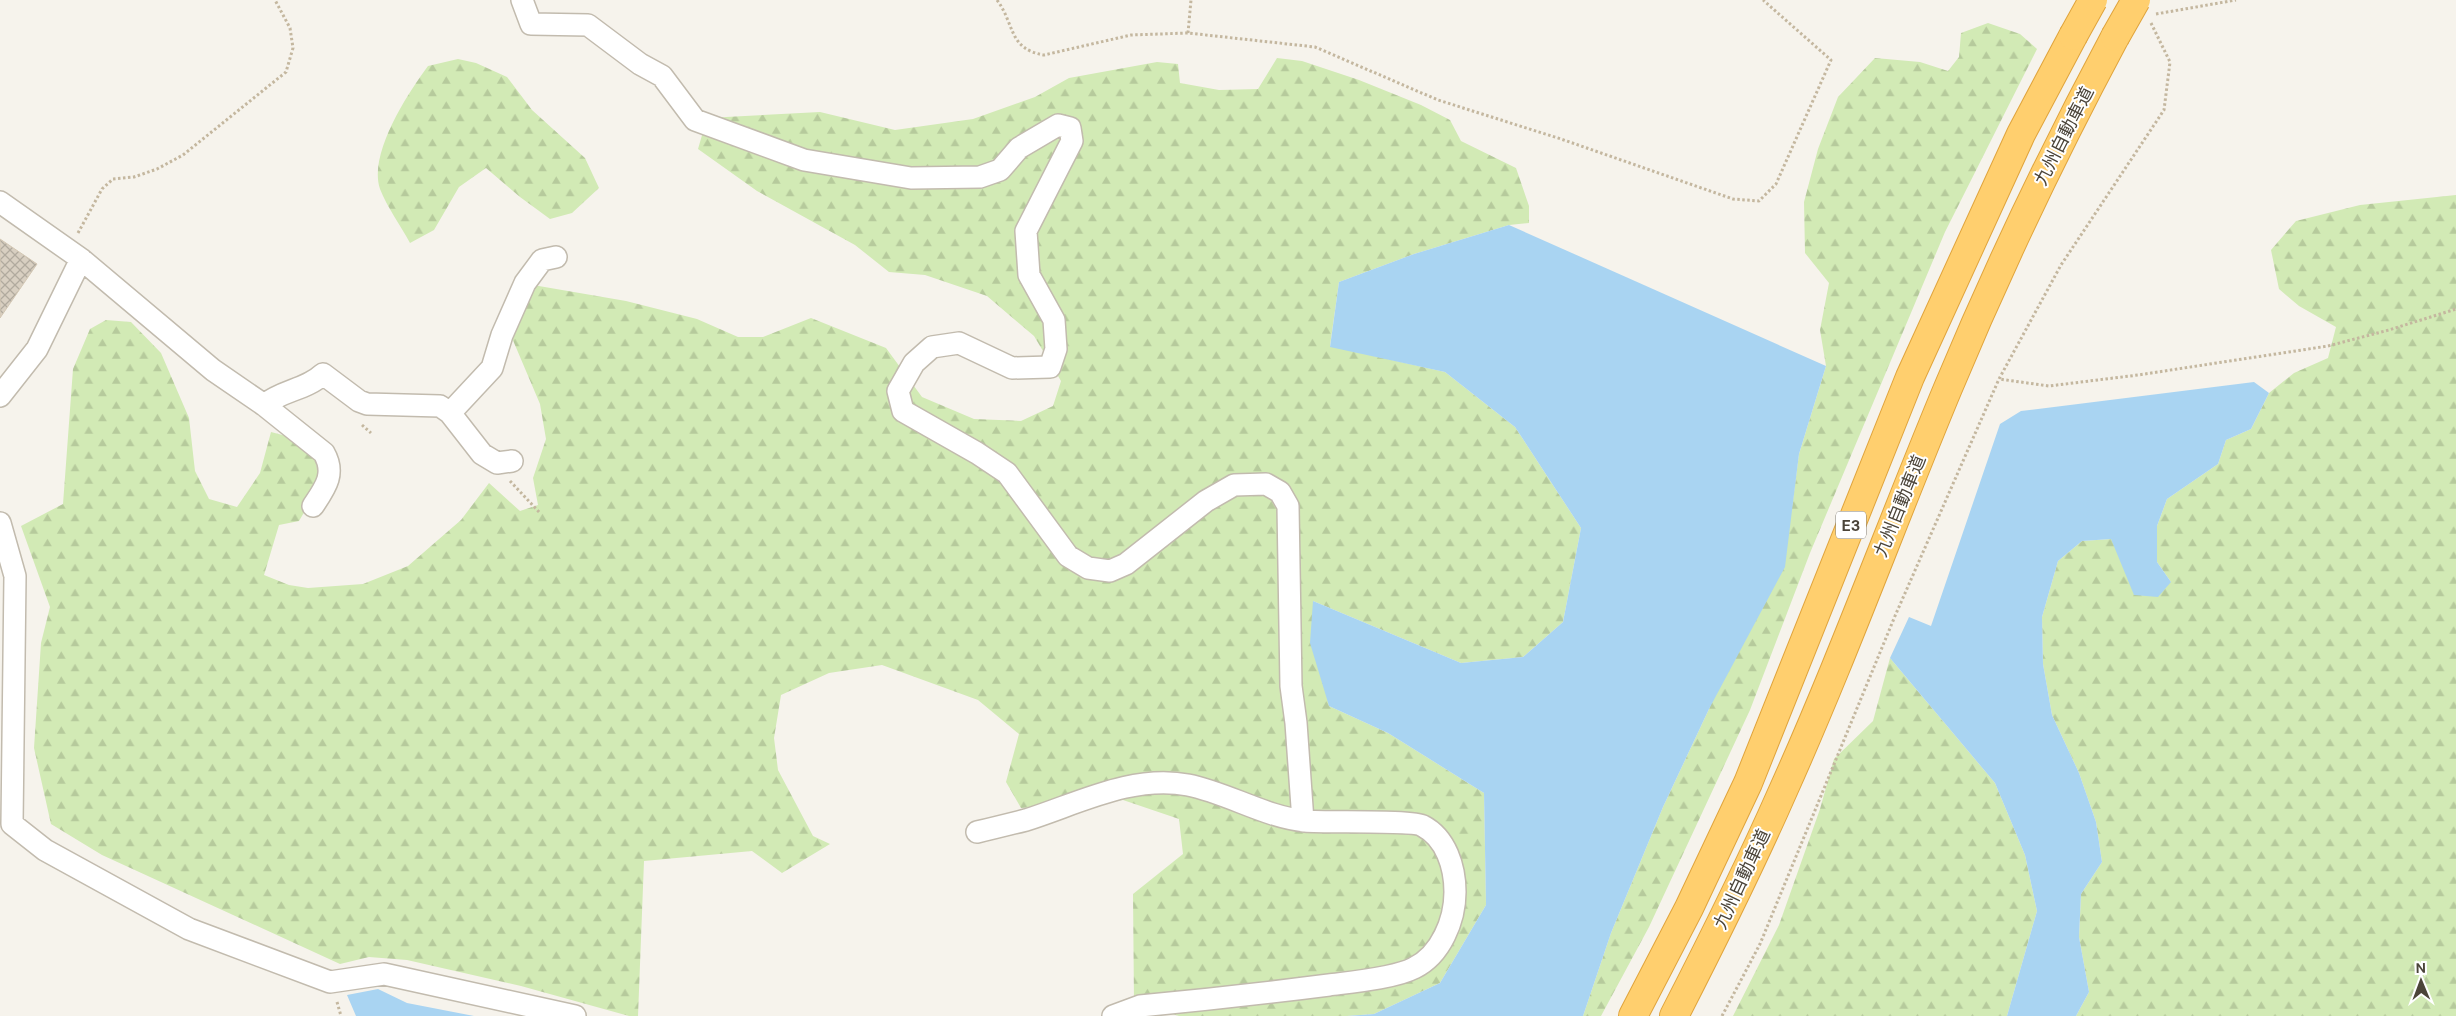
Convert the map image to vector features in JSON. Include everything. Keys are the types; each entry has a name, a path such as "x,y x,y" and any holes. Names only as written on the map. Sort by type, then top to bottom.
{"highway":[{"name":"九州自動車道","path":"1633,1016 1689,908 1748,783 1910,377 1973,236 2021,134 2093,0"},
{"name":"九州自動車道","path":"1674,1016 1728,910 1783,792 1949,387 2008,253 2059,142 2136,0"}],"street":[{"path":"522,0 531,24 588,25 597,30 640,64 662,76 695,120 804,160 910,178 980,177 1000,170 1019,148 1058,125 1070,128 1072,141 1026,231 1029,275 1054,320 1056,349 1050,367 1012,368 960,342 932,347 914,363 898,391 902,411 977,454 1007,474 1068,556 1088,568 1110,570 1126,564 1206,501 1234,485 1266,484 1280,492 1288,506 1291,686 1296,723 1303,821"},
{"path":"0,202 75,255 213,370 264,405 324,453 330,463 327,485 314,506"},
{"path":"0,396 37,349 75,255"},
{"path":"450,413 492,368 502,335 525,283 542,260 556,257"},
{"path":"264,405 275,396 315,381 323,374 359,401 367,404 440,406 450,413 482,454 504,462"},
{"path":"0,523 15,576 12,824 45,850 189,929 330,982 384,974 575,1016"},
{"path":"978,832 1025,820 1108,792 1157,782 1196,787 1224,795 1274,814 1303,821 1421,824 1440,840 1455,874 1455,902 1448,927 1435,951 1414,968 1374,979 1140,1006 1113,1016"}],"path":[{"path":"75,255 102,189 113,179 134,177 157,169 183,155 286,72 293,48 290,28 274,0"},
{"path":"997,0 1005,11 1014,37 1020,46 1031,53 1044,55 1131,35 1188,33 1315,48 1438,100 1561,139 1733,199 1759,201 1776,184 1831,60 1763,0"},
{"path":"1188,33 1191,0"},
{"path":"1722,1016 1760,944 1895,616 1999,379 2061,265 2164,110 2170,62 2148,16 2236,0"},
{"path":"1999,379 2049,386 2148,374 2328,346 2389,330 2456,309"},
{"path":"504,462 506,477 540,513"}],"green space":[{"path":"1988,23 2020,34 2037,49 1945,232 1810,553 1750,710 1649,927 1601,1016 1583,1016 1611,933 1663,807 1709,709 1792,507 1799,454 1826,366 1820,330 1829,283 1805,253 1804,202 1818,149 1838,97 1875,58 1920,62 1948,71 1959,57 1961,33"},
{"path":"1277,58 1302,61 1359,80 1421,105 1450,120 1461,141 1516,168 1529,206 1529,223 1509,225 1414,254 1339,282 1330,346 1445,372 1515,427 1581,528 1563,622 1523,657 1461,663 1313,601 1329,706 1388,733 1484,793 1486,905 1440,983 1374,1014 1347,1016 1179,1016 1134,1003 1133,894 1183,854 1179,819 1123,800 1021,808 1006,782 1019,734 978,700 882,665 829,673 781,695 774,738 778,770 813,836 830,844 782,873 752,851 644,861 638,1016 629,1016 521,986 407,960 369,957 340,964 102,855 51,824 34,748 41,643 50,607 21,526 63,504 73,369 90,329 106,320 131,322 161,353 189,418 195,471 209,499 237,507 260,473 271,432 290,437 316,461 319,487 299,521 279,525 264,575 289,585 308,588 363,584 408,566 461,520 489,483 520,511 538,505 533,478 546,439 540,404 512,338 533,285 626,301 697,319 738,337 763,337 811,318 886,348 922,397 974,419 1021,421 1053,406 1061,381 1034,336 987,296 925,275 889,272 855,245 757,191 698,149 707,118 820,112 895,130 973,119 1035,97 1069,78 1157,62 1178,64 1180,83 1219,90 1258,89"},
{"path":"458,59 476,63 507,77 532,110 585,158 599,188 572,213 550,219 486,168 459,187 434,230 410,243 386,203 380,189 378,175 380,159 392,124 410,92 428,66"},
{"path":"2456,195 2456,1016 2076,1016 2089,992 2079,937 2081,894 2102,862 2096,822 2079,773 2052,715 2043,664 2042,617 2058,561 2082,541 2111,539 2171,582 2157,562 2157,526 2167,499 2218,464 2226,440 2251,429 2269,393 2294,373 2328,358 2336,327 2299,306 2279,289 2271,250 2296,221 2360,205"},
{"path":"1890,658 1995,783 2025,855 2037,911 2007,1016 1733,1016 1779,925 1820,809 1834,759 1873,721"}],"water":[{"path":"1509,225 1826,366 1799,454 1785,567 1709,709 1663,807 1611,933 1583,1016 1347,1016 1374,1014 1440,983 1486,905 1484,793 1388,733 1329,706 1310,643 1313,601 1461,663 1523,657 1563,622 1581,528 1515,427 1445,372 1330,347 1339,282 1414,254"},
{"path":"2254,382 2269,393 2251,429 2226,440 2218,464 2167,499 2157,526 2157,562 2171,582 2158,597 2134,595 2111,539 2082,541 2058,561 2042,617 2043,664 2052,715 2079,773 2096,822 2102,862 2081,894 2079,937 2089,992 2076,1016 2007,1016 2037,911 2025,855 1995,783 1890,658 1909,617 1931,626 2000,424 2021,411"},
{"path":"378,989 407,1003 474,1016 356,1016 347,995"}],"building":[{"path":"0,239 37,264 0,318"}]}
